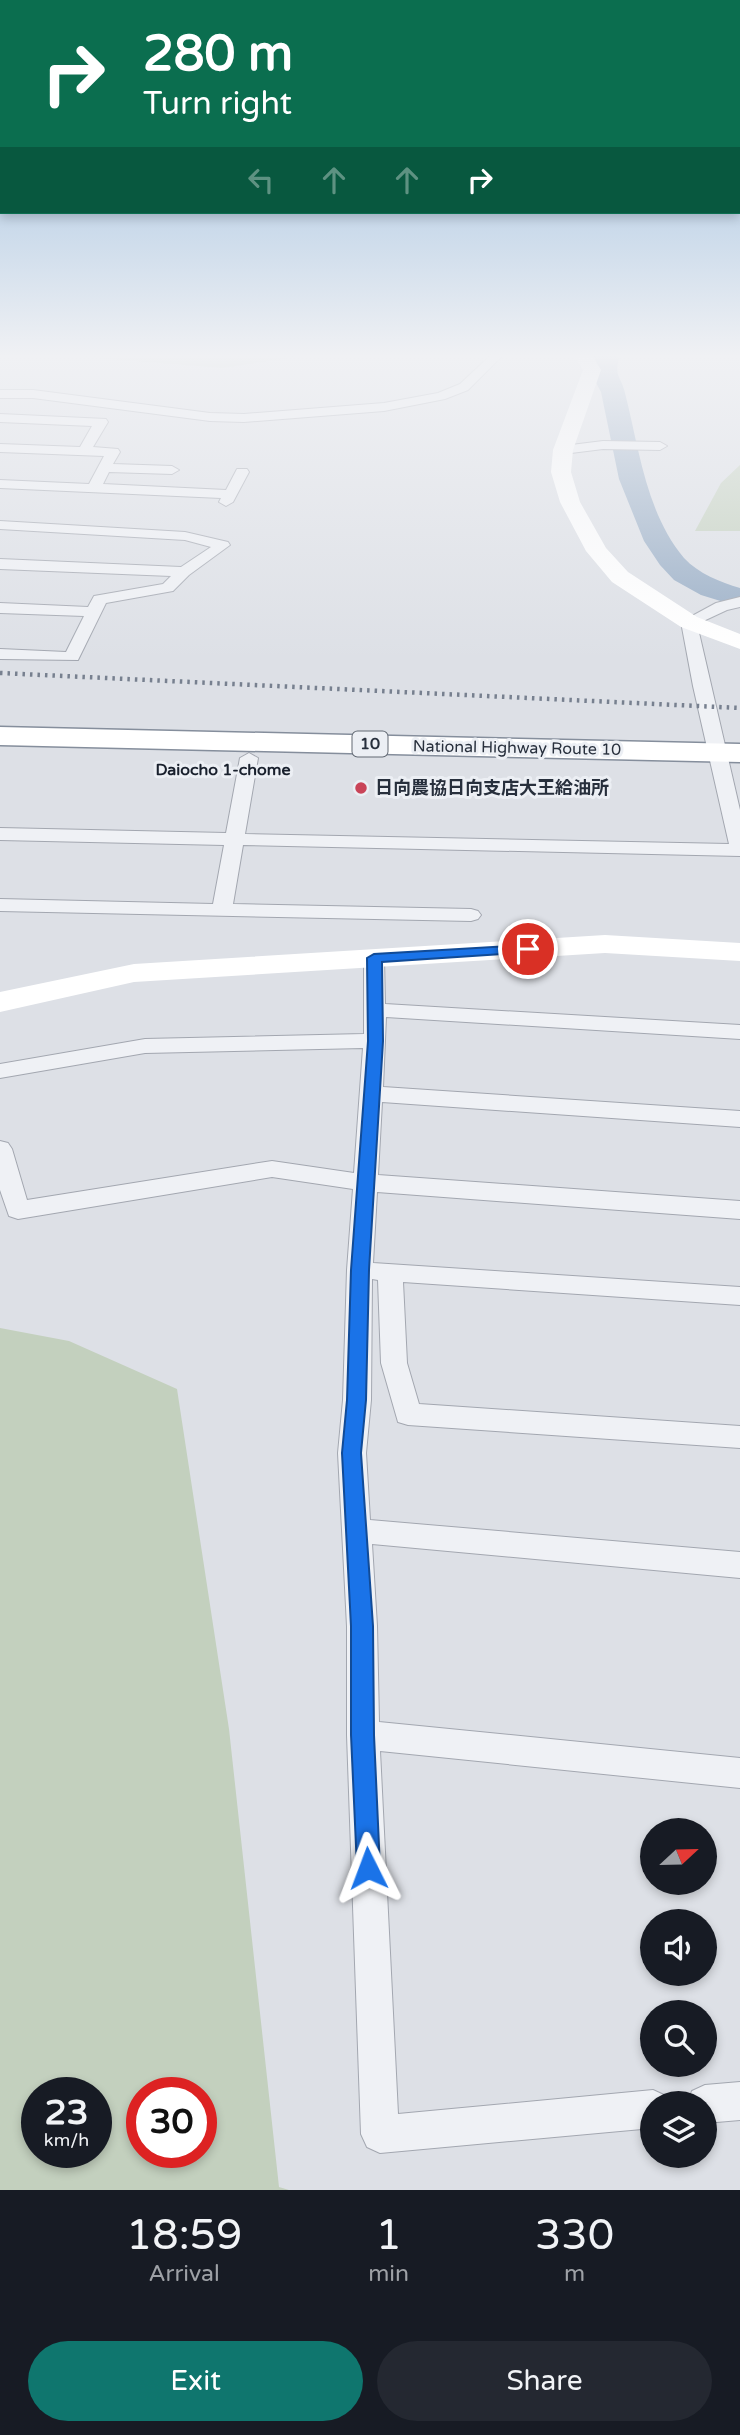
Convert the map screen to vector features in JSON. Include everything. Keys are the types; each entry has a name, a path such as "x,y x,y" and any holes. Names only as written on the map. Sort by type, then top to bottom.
{"highway":[{"name":"National Highway Route 10","path":"0,736 730,759"},
{"name":"National Highway Route 10","path":"0,755 730,759"}],"street":[{"path":"94,488 111,455"},
{"path":"563,455 561,472 570,502 597,551 620,577 689,622 740,642"},
{"path":"105,468 172,470"},
{"path":"0,484 228,498 242,472"},
{"path":"0,525 185,536 223,545 184,572 168,588 100,599 72,657 0,654"},
{"path":"0,565 184,572"},
{"path":"689,622 722,606 740,602"},
{"path":"0,608 92,612"},
{"path":"0,834 740,849 730,759 701,686 689,622"},
{"path":"222,910 249,758"},
{"path":"0,905 471,915"},
{"path":"0,1002 134,972 605,944 740,952"},
{"path":"374,958 375,1041 360,1270 357,1400 352,1453 362,1626 363,1735 380,2134 640,2110"},
{"path":"376,1010 740,1032"},
{"path":"0,1071 145,1046 375,1041"},
{"path":"372,1094 740,1119"},
{"path":"0,1149 18,1210 272,1169 367,1183 740,1210"},
{"path":"360,1270 740,1296"},
{"path":"390,1272 394,1363 408,1414 740,1437"},
{"path":"358,1531 740,1565"},
{"path":"363,1735 740,1773"},
{"path":"717,2103 740,2101"}],"green space":[{"path":"740,465 740,531 695,531 721,483"},
{"path":"0,1328 69,1341 177,1389 229,1729 279,2187 289,2190 0,2190"}],"waterway":[{"path":"626,455 648,521 670,559 684,574 702,584 740,598"}],"railway":[{"path":"0,673 740,708"}],"place":[{"name":"日向農協日向支店大王給油所","path":"361,788"}],"district":[{"name":"Daiocho 1-chome","path":"223,770"}],"route":[{"path":"368,1868 362,1626 352,1453 357,1400 360,1270 375,1041 374,958 528,949"}]}
